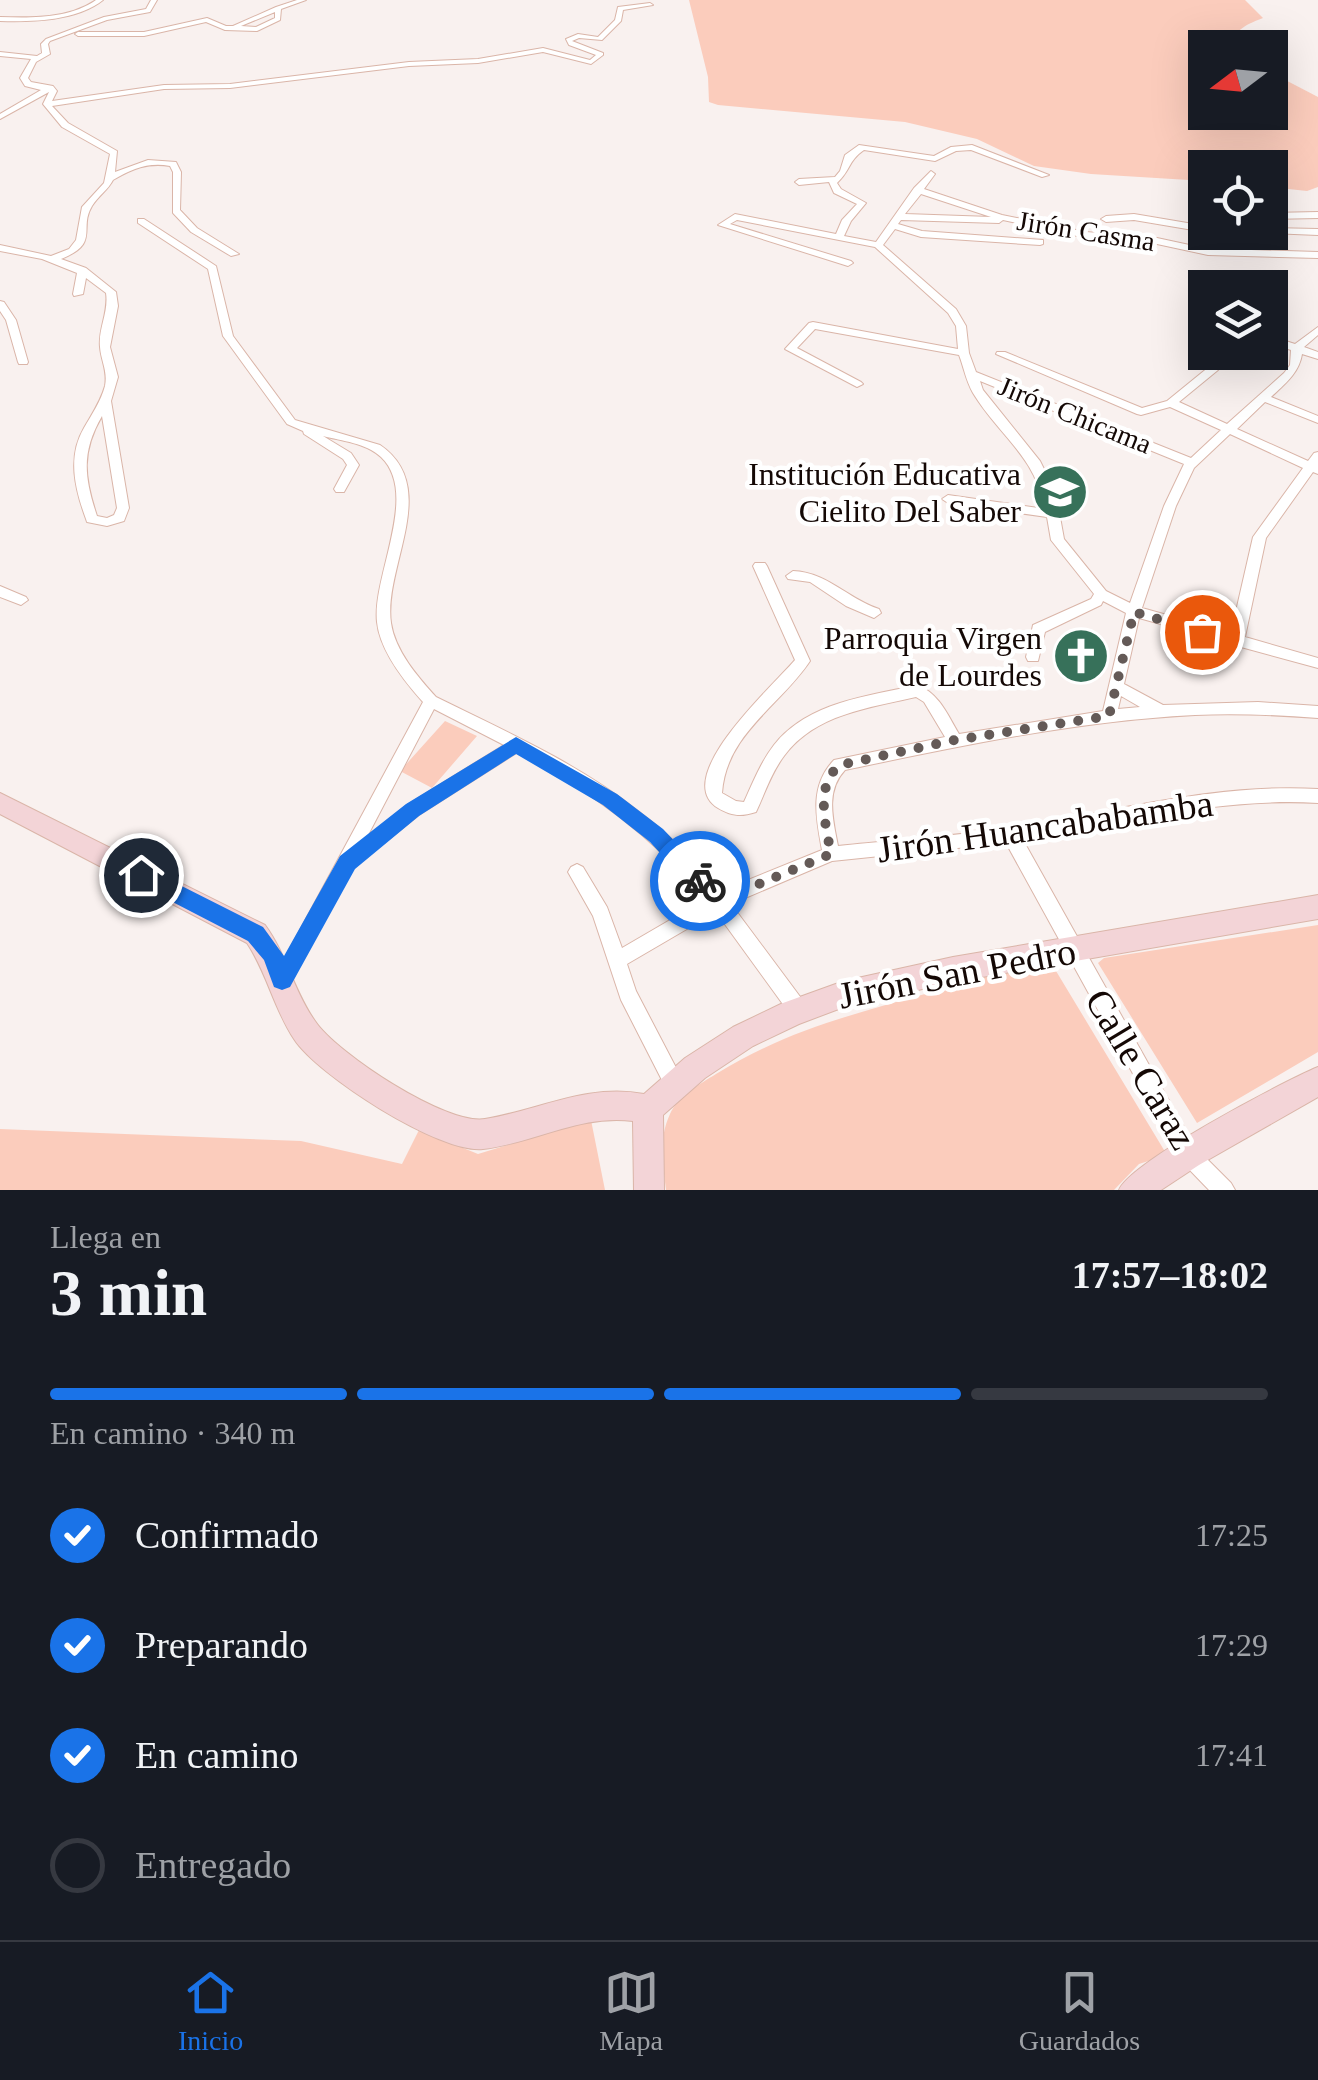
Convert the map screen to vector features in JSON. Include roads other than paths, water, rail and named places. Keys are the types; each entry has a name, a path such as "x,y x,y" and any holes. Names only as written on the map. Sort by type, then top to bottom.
{"main road":[{"path":"0,803 256,934 272,954 294,1015 312,1043 343,1069 434,1120 476,1135 598,1104 627,1103 648,1108 649,1190"},
{"name":"Jirón San Pedro","path":"648,1108 708,1056 797,1008 896,978 1318,907"},
{"path":"1134,1190 1188,1154 1318,1081"}],"street":[{"path":"0,19 40,20 90,7 100,0"},
{"path":"44,46 58,35 88,24 148,11 154,0"},
{"path":"44,46 88,32 144,34 200,20 231,28 262,28 278,18 278,8 302,0"},
{"path":"48,104 164,87 230,86 409,64 478,61 543,50 591,62 601,54 568,40 578,36 600,39 618,21 620,8 650,5"},
{"path":"44,46 48,50 38,58 25,82 50,88 53,92 48,104"},
{"path":"0,54 38,58"},
{"path":"0,117 50,88"},
{"path":"48,104 65,125 114,153 110,178"},
{"path":"799,182 834,179 844,172 855,150 872,147 935,159 962,147 981,148 1045,175"},
{"path":"54,258 72,250 82,240 86,207 110,178 131,165 169,162 177,172 176,211 194,230 234,254"},
{"path":"848,262 723,226 735,217 878,246 930,174"},
{"path":"834,179 838,191 862,204 846,220 838,237"},
{"name":"Jirón Casma","path":"917,190 1010,220 1086,235 1157,241 1208,252 1316,255"},
{"path":"1288,216 1318,215"},
{"path":"1106,219 1134,217 1188,226"},
{"path":"897,221 1010,220"},
{"path":"142,221 213,268 228,336 291,422 347,456 352,465 340,489"},
{"path":"897,221 920,234 1040,242"},
{"path":"1288,231 1318,232"},
{"path":"1298,231 1316,255"},
{"name":"Jirón Chicama","path":"878,246 952,311 961,326 970,373 1192,462"},
{"path":"0,248 54,258 83,270 111,292 105,348 112,378 106,402 80,445 89,511 92,519 106,522 119,518 123,508 106,402"},
{"path":"1245,250 1248,254"},
{"path":"78,294 83,270"},
{"path":"0,304 11,320 24,362"},
{"path":"857,384 790,349 814,325 964,353"},
{"path":"1109,716 1134,612 1170,506 1192,462 1264,398 1295,365 1298,348 1318,330"},
{"path":"1288,345 1318,356"},
{"path":"1001,354 1140,412 1171,403 1212,370"},
{"path":"970,373 988,406 1034,462 1048,489 1058,540 1101,594 1134,612 1318,663"},
{"path":"1264,398 1318,420"},
{"path":"1171,403 1315,464 1260,536 1236,643"},
{"path":"306,430 376,449 393,464 400,486 400,518 383,616 386,634 431,701 610,800 656,836 718,901 797,1008"},
{"path":"948,498 1055,514"},
{"path":"760,566 803,660 749,716 712,782 714,796 727,806 743,810 750,807 765,767 785,739 813,719 841,708 918,691 928,698 955,740"},
{"path":"793,576 815,576 843,599 874,612"},
{"path":"0,592 20,600"},
{"path":"1033,656 1038,629 1096,602 1101,594"},
{"path":"1116,686 1158,711"},
{"path":"282,980 431,701"},
{"path":"831,854 824,787 831,772 840,765 955,740 1109,716 1260,706 1318,712"},
{"path":"348,862 412,810 516,745"},
{"name":"Jirón Huancababamba","path":"617,960 718,901 831,854 1010,836 1176,806 1283,794 1318,796"},
{"name":"Calle Caraz","path":"1010,836 1188,1154 1224,1190"},
{"path":"577,872 601,912 628,994 674,1082"}],"place":[{"name":"Institución Educativa Cielito Del Saber","path":"1060,492"},
{"name":"Parroquia Virgen de Lourdes","path":"1081,656"}]}
